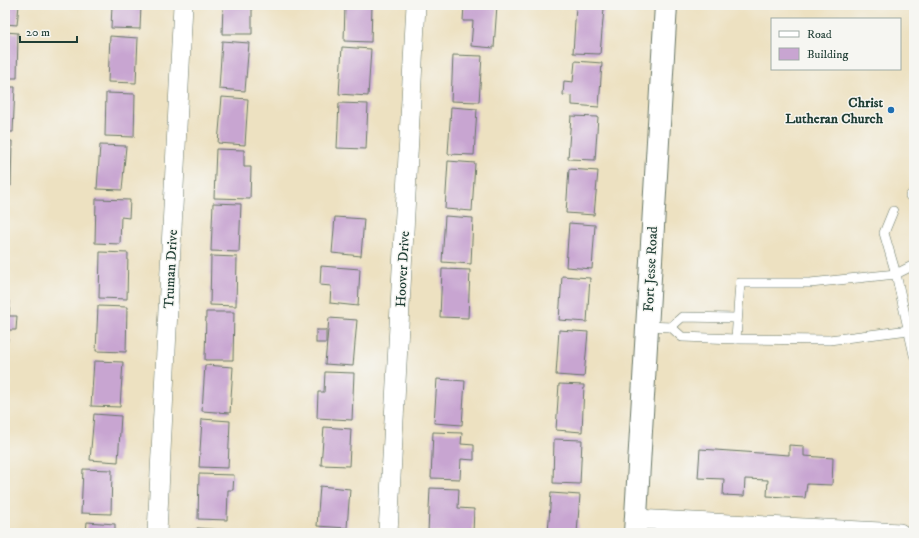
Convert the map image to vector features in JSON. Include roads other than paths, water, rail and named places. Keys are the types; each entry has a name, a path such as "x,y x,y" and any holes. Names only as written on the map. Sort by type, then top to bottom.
{"main road":[{"name":"Fort Jesse Road","path":"636,526 666,5"}],"street":[{"name":"Truman Drive","path":"157,533 184,5"},
{"name":"Hoover Drive","path":"388,533 416,5"},
{"path":"636,526 900,533"}],"lane":[{"path":"893,211 884,233 912,329 914,356"},
{"path":"736,339 740,283 810,283 896,274 914,265"},
{"path":"671,327 682,316 737,318"},
{"path":"647,326 671,327 682,337 736,339 829,340 912,329"}],"place":[{"name":"Christ Lutheran Church","path":"891,110"}]}
